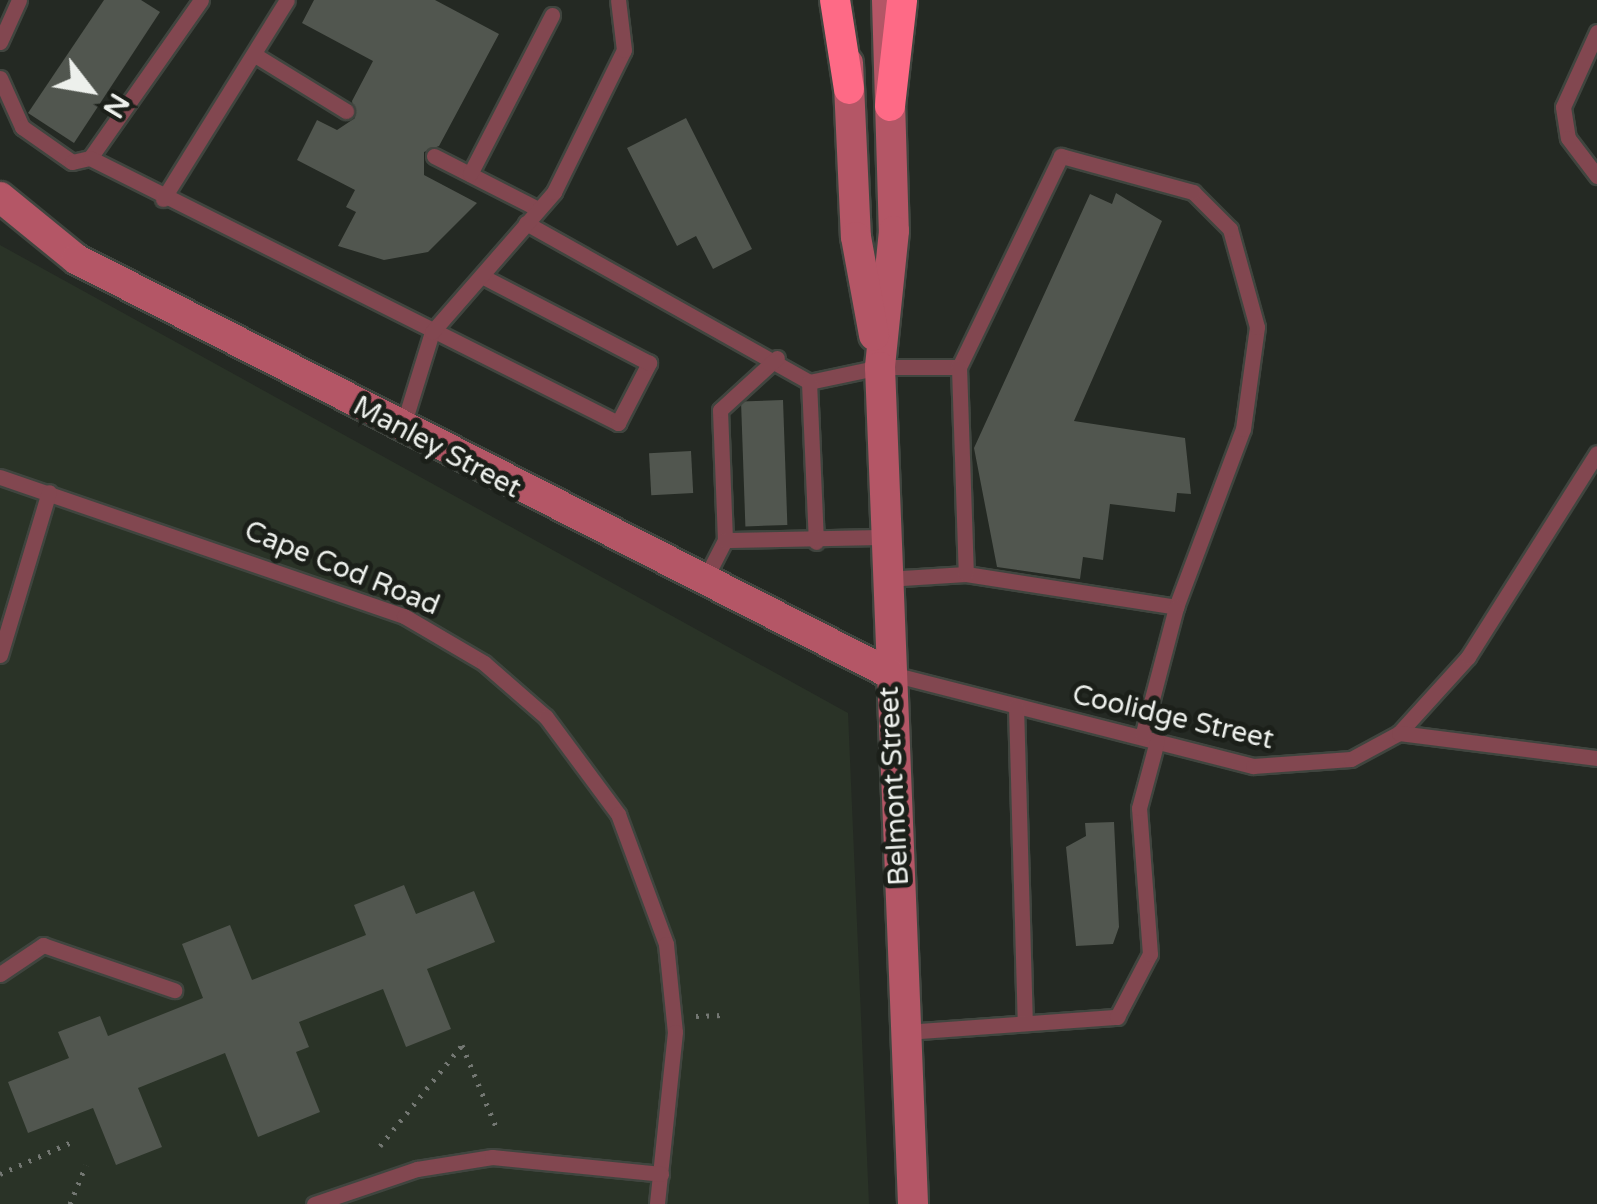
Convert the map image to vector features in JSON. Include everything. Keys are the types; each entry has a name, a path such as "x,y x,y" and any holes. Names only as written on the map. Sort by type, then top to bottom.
{"highway":[{"path":"836,0 849,89"},
{"path":"890,106 902,0"}],"main road":[{"name":"Belmont Street","path":"845,0 856,237 880,367"},
{"name":"Belmont Street","path":"887,0 894,231 880,367 888,673 913,1204"},
{"name":"Manley Street","path":"0,197 58,249 702,584 888,673"}],"lane":[{"path":"90,158 200,0"},
{"path":"162,199 287,0"},
{"path":"402,429 432,332 486,278 538,209 624,50 618,0"},
{"path":"0,2 18,1 0,42"},
{"path":"470,174 552,14"},
{"path":"1597,32 1563,108 1568,138 1597,176"},
{"path":"255,55 346,111"},
{"path":"0,78 22,127 72,162 90,158 162,199 618,423 648,363 486,278"},
{"path":"434,156 538,209"},
{"path":"906,1032 1025,1020 1117,1018 1138,988 1150,954 1139,808 1150,740 1176,607 1248,395 1257,327 1230,229 1193,192 1060,156 959,366 966,574"},
{"path":"526,223 777,358 809,382 880,367 959,366"},
{"path":"702,584 725,540 720,410 777,358"},
{"path":"809,382 816,542"},
{"name":"Coolidge Street","path":"888,673 1150,740 1281,768 1350,759 1399,732 1468,657 1597,452"},
{"name":"Cape Cod Road","path":"0,477 404,616 484,663 546,717 618,814 656,902 675,1032 657,1204"},
{"path":"0,655 49,492"},
{"path":"725,540 816,542 885,537"},
{"path":"886,578 966,574 1176,607"},
{"path":"1016,706 1025,1020"},
{"path":"1399,732 1597,758"},
{"path":"0,974 43,945 174,990"},
{"path":"314,1204 417,1169 492,1157 661,1174"}],"path":[{"path":"688,1017 723,1015"},
{"path":"380,1146 462,1045 497,1129"},
{"path":"0,1174 76,1140"},
{"path":"70,1204 86,1164"}],"shaded area":[{"path":"0,245 848,713 869,1204 0,1204"}],"building":[{"path":"104,0 141,0 160,12 74,143 28,113"},
{"path":"314,0 435,0 499,34 439,146 424,152 424,175 477,203 428,252 384,260 338,246 356,212 346,207 355,190 297,160 317,120 337,130 355,118 352,101 373,61 302,23"},
{"path":"686,118 752,249 713,269 696,236 677,246 627,148"},
{"path":"1116,193 1162,221 1074,421 1185,438 1191,494 1177,493 1175,512 1110,504 1103,560 1083,557 1080,579 997,567 974,448 1090,194 1112,204"},
{"path":"783,400 787,525 745,526 741,401"},
{"path":"691,451 693,493 651,495 649,453"},
{"path":"1114,822 1119,927 1113,944 1076,946 1066,847 1086,836 1085,823"},
{"path":"404,885 416,914 474,891 495,942 427,969 451,1029 406,1047 383,989 299,1022 309,1047 296,1052 320,1112 258,1137 225,1053 138,1088 162,1147 116,1165 93,1108 28,1133 8,1082 69,1058 58,1032 100,1016 108,1036 203,998 182,944 230,925 252,980 366,935 354,905"}]}
